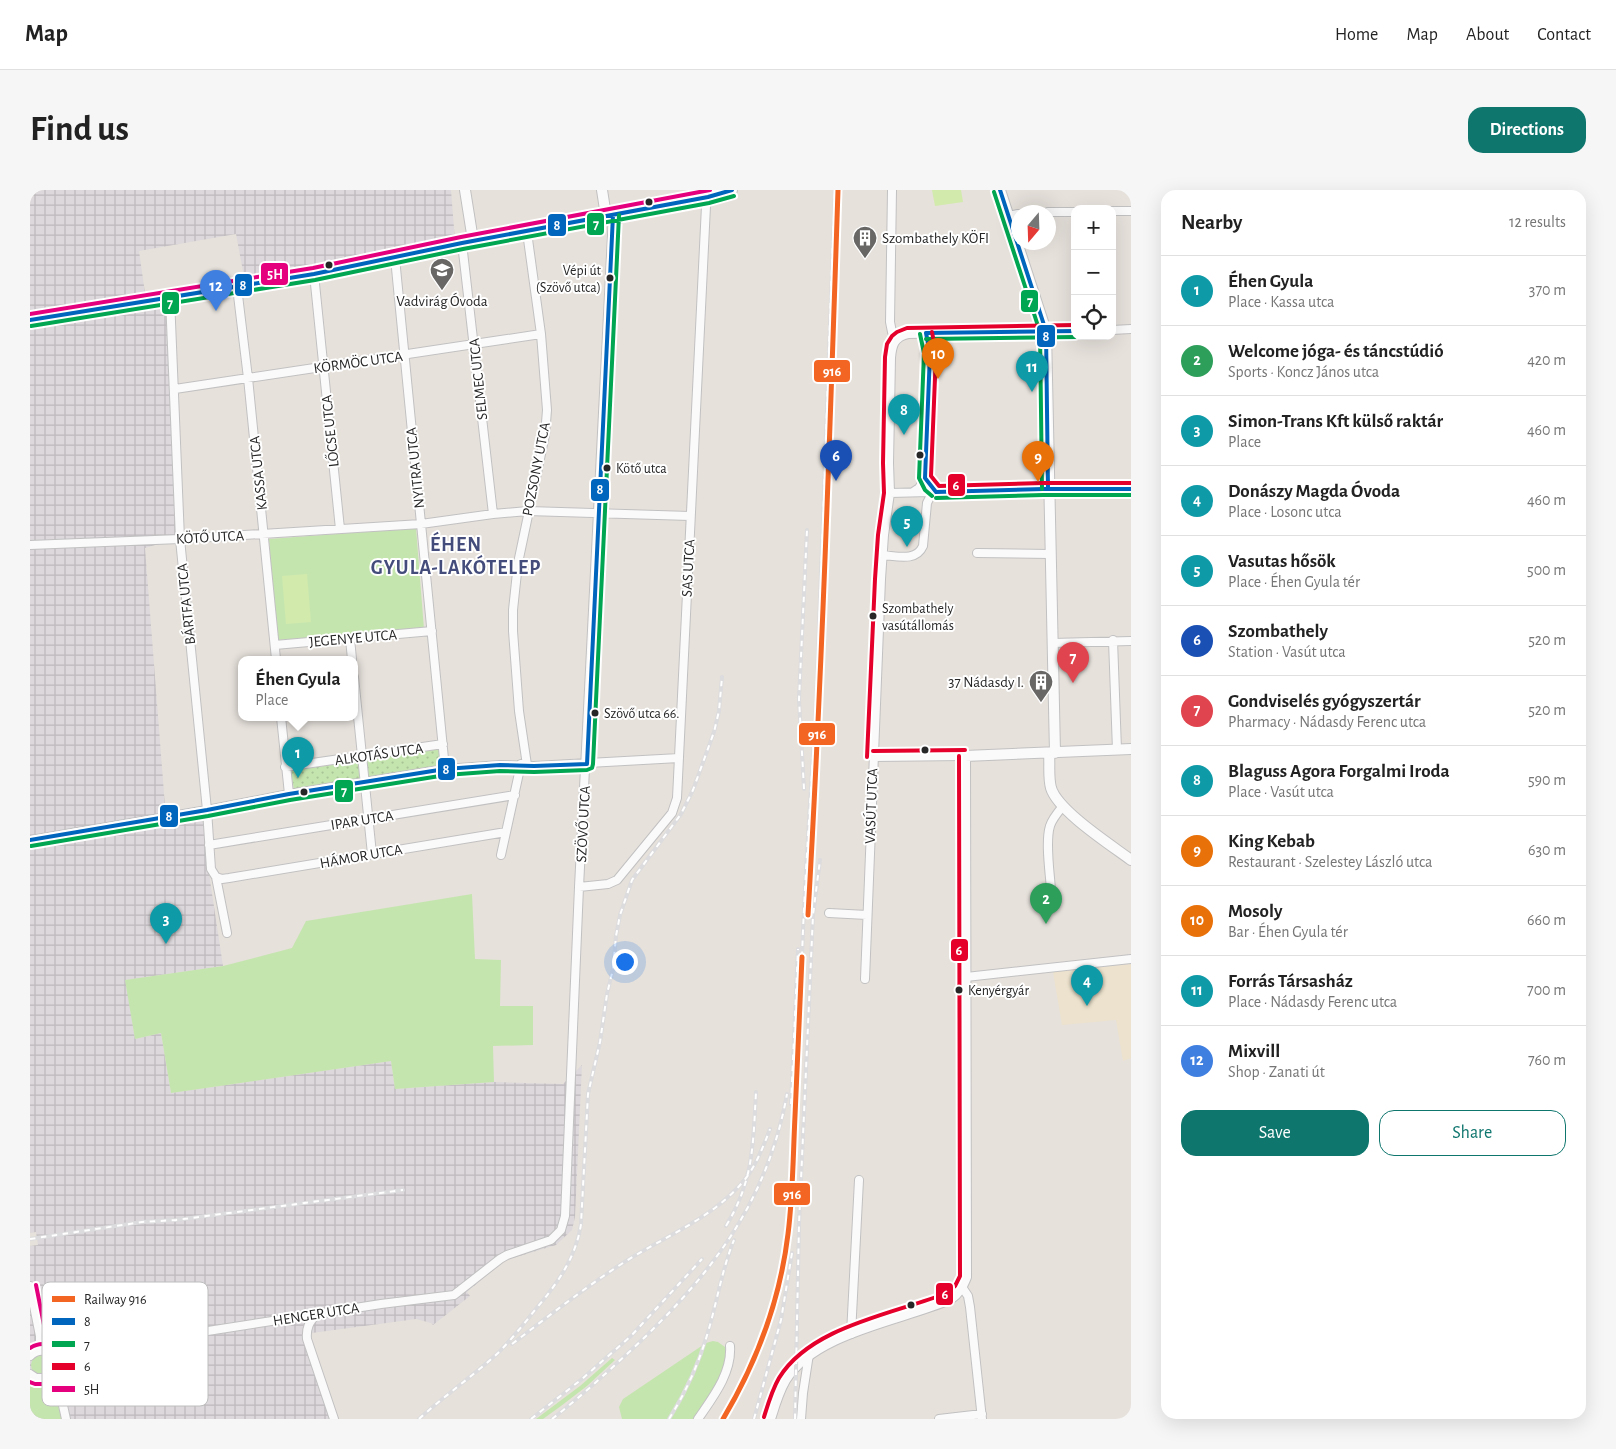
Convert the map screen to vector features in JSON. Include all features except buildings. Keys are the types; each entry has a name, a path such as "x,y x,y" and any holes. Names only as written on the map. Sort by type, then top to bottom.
{"street":[{"path":"465,190 473,238"},
{"path":"602,190 610,216"},
{"path":"30,320 314,274 462,243 473,238 527,232 732,190"},
{"name":"VASÚT UTCA","path":"865,979 882,555 890,493 891,358 896,340 890,322 892,190"},
{"path":"1000,190 1011,210"},
{"name":"SAS UTCA","path":"580,887 608,884 617,880 672,813 677,798 708,194"},
{"path":"1116,211 1131,211"},
{"path":"1056,212 1071,212"},
{"name":"SZÖVŐ UTCA","path":"564,1224 599,513 610,216"},
{"name":"POZSONY UTCA","path":"501,855 524,765 513,610 518,564 543,448 546,421 540,334 527,232"},
{"name":"SELMEC UTCA","path":"462,243 475,345 492,514"},
{"path":"1024,250 1046,331 1052,643 1051,789 1062,806 1131,860"},
{"name":"NYITRA UTCA","path":"395,258 445,768"},
{"name":"LŐCSE UTCA","path":"314,274 340,529"},
{"name":"KASSA UTCA","path":"237,287 276,656"},
{"name":"BÁRTFA UTCA","path":"170,298 180,539 207,810 211,869 216,877 228,933"},
{"path":"1116,330 1131,329"},
{"path":"896,340 903,335 926,333 1071,330"},
{"path":"913,492 919,488 925,478 930,352 926,333"},
{"name":"KÖRMÖC UTCA","path":"175,389 540,334"},
{"path":"925,478 936,492"},
{"path":"890,493 1131,489"},
{"path":"882,555 912,556 918,554 923,546 928,500 936,492"},
{"name":"KÖTŐ UTCA","path":"30,545 180,539 421,524 528,511 690,516"},
{"path":"977,553 1050,554"},
{"name":"JEGENYE UTCA","path":"275,645 432,631"},
{"path":"350,639 352,656"},
{"path":"1113,640 1117,750"},
{"path":"1052,643 1131,641"},
{"path":"358,717 372,854"},
{"path":"281,721 289,794"},
{"name":"ALKOTÁS UTCA","path":"285,767 443,744"},
{"path":"873,758 1131,749"},
{"path":"770,1419 785,1379 796,1365 823,1345 936,1305 950,1299 962,1287 966,1269 965,756"},
{"name":"ALKOTÁS UTCA","path":"30,840 445,768 587,764 679,758"},
{"name":"IPAR UTCA","path":"209,845 515,796"},
{"path":"1051,890 1048,836 1052,820 1062,806"},
{"name":"HÁMOR UTCA","path":"216,877 222,879 229,878 506,832"},
{"path":"829,913 867,915"},
{"path":"966,977 1131,959"},
{"path":"851,1334 859,1180"},
{"name":"HENGER UTCA","path":"208,1331 381,1304 454,1295 507,1255 551,1240 564,1224"},
{"path":"30,1286 42,1346"},
{"path":"939,1419 982,1417 970,1307 968,1296 962,1287"},
{"path":"317,1314 310,1321 307,1328 307,1339 334,1419"},
{"path":"698,1419 726,1374 730,1362 730,1346"},
{"path":"30,1356 34,1352 42,1351"},
{"path":"801,1419 803,1393 810,1354"},
{"path":"30,1374 42,1379"},
{"path":"63,1406 66,1419"}],"shaded area":[{"path":"30,190 451,190 455,241 245,282 236,234 139,251 146,300 168,297 179,538 145,548 166,819 202,815 223,966 126,980 135,1039 161,1033 171,1093 391,1061 395,1089 494,1082 563,1084 582,1065 575,1217 572,1230 556,1245 503,1261 467,1292 470,1296 433,1325 416,1319 312,1333 309,1335 327,1390 339,1419 30,1419 30,1246 38,1245 36,1232 30,1233"},
{"path":"1131,964 1131,1058 1123,1061 1116,1020 1062,1025 1053,972"}],"green space":[{"path":"932,190 961,190 963,202 935,206"},
{"path":"416,528 424,629 277,640 269,539"},
{"path":"307,574 311,622 286,624 282,576"},
{"path":"439,748 442,766 294,790 291,771"},
{"path":"472,894 475,959 501,960 500,1006 533,1006 533,1045 493,1046 494,1082 395,1089 391,1061 171,1093 161,1033 135,1039 125,980 223,966 292,948 306,921"},
{"path":"713,1341 725,1347 725,1364 717,1384 695,1419 622,1419 619,1407 623,1399 706,1343"},
{"path":"41,1355 41,1375 34,1372 31,1365 34,1358"},
{"path":"612,1358 615,1360 587,1386 543,1419 536,1419 580,1386"},
{"path":"30,1377 42,1382 42,1406 60,1406 63,1419 30,1419"}],"railway":[{"path":"802,957 817,680 835,190"},
{"path":"804,789 799,699 807,530"},
{"path":"419,1419 508,1343 558,1280 575,1248 581,1224 588,1094 600,1042 620,915 632,880 681,814 693,790 714,732 719,711 722,677"},
{"path":"795,1419 799,1224 813,915 820,860"},
{"path":"791,1104 798,949"},
{"path":"726,1226 742,1193 747,1177 753,1145 756,1092"},
{"path":"552,1419 600,1379 656,1326 708,1268 730,1238 749,1205 765,1171 778,1134 787,1094"},
{"path":"512,1344 609,1273 639,1253 707,1214 722,1202 749,1174 761,1152 770,1129"},
{"path":"30,1239 142,1222 176,1220 403,1190"},
{"path":"669,1419 701,1355 726,1262 734,1240"},
{"path":"754,1419 781,1320 792,1253"},
{"path":"531,1419 582,1379 631,1336 702,1259"}],"rail line":[{"name":"916","path":"808,915 822,643 838,190"},
{"name":"916","path":"723,1419 746,1375 765,1330 773,1307 784,1259 792,1190 802,957"}],"transit line":[{"name":"5H","path":"30,314 313,268 461,237 710,190"},
{"name":"8","path":"30,320 314,274 462,243 708,197 732,190"},
{"name":"8","path":"1000,190 1046,331 1048,489"},
{"name":"7","path":"994,192 1040,332 1042,489"},
{"name":"7","path":"31,326 315,280 463,249 709,203 734,196"},
{"name":"8","path":"587,764 613,215"},
{"name":"7","path":"31,846 290,800 446,775 500,771 587,770 592,768 619,215"},
{"name":"6","path":"867,757 875,579 878,535 884,493 885,357 887,344 892,336 907,328 1071,325"},
{"name":"8","path":"926,333 1071,331"},
{"name":"6","path":"932,332 936,353 931,476 939,486 1131,483"},
{"name":"8","path":"926,333 930,353 925,478 936,492"},
{"name":"7","path":"920,334 924,353 919,478 925,490 932,496"},
{"name":"7","path":"926,339 1071,337"},
{"name":"8","path":"936,492 1131,489"},
{"name":"7","path":"936,498 1131,495"},
{"name":"6","path":"873,751 965,750"},
{"name":"6","path":"764,1417 772,1392 779,1378 793,1360 811,1346 855,1324 947,1293 955,1286 960,1276 959,756"},
{"name":"8","path":"30,840 289,794 445,769 500,765 587,764"},
{"name":"5H","path":"36,1285 42,1315"},
{"name":"5H","path":"30,1348 42,1344"},
{"name":"5H","path":"30,1382 42,1384"}],"place":[{"name":"Szombathely KÖFI","path":"865,259"},
{"name":"Vépi út (Szövő utca)","path":"610,278"},
{"name":"Vadvirág Óvoda","path":"442,291"},
{"name":"Mixvill","path":"216,311"},
{"name":"Mosoly","path":"938,379"},
{"name":"Forrás Társasház","path":"1032,392"},
{"name":"Blaguss Agora Forgalmi Iroda","path":"904,435"},
{"name":"Kötő utca","path":"607,468"},
{"name":"Szombathely","path":"836,481"},
{"name":"King Kebab","path":"1038,482"},
{"name":"Vasutas hősök","path":"907,547"},
{"name":"Szombathely vasútállomás","path":"873,616"},
{"name":"Gondviselés gyógyszertár","path":"1073,683"},
{"name":"37 Nádasdy I.","path":"1041,703"},
{"name":"Szövő utca 66.","path":"595,713"},
{"name":"Éhen Gyula","path":"298,778"},
{"name":"Welcome jóga- és táncstúdió","path":"1046,924"},
{"name":"Simon-Trans Kft külső raktár","path":"166,944"},
{"name":"Kenyérgyár","path":"959,990"},
{"name":"Donászy Magda Óvoda","path":"1087,1006"}],"district":[{"name":"ÉHEN GYULA-LAKÓTELEP","path":"456,556"}]}
